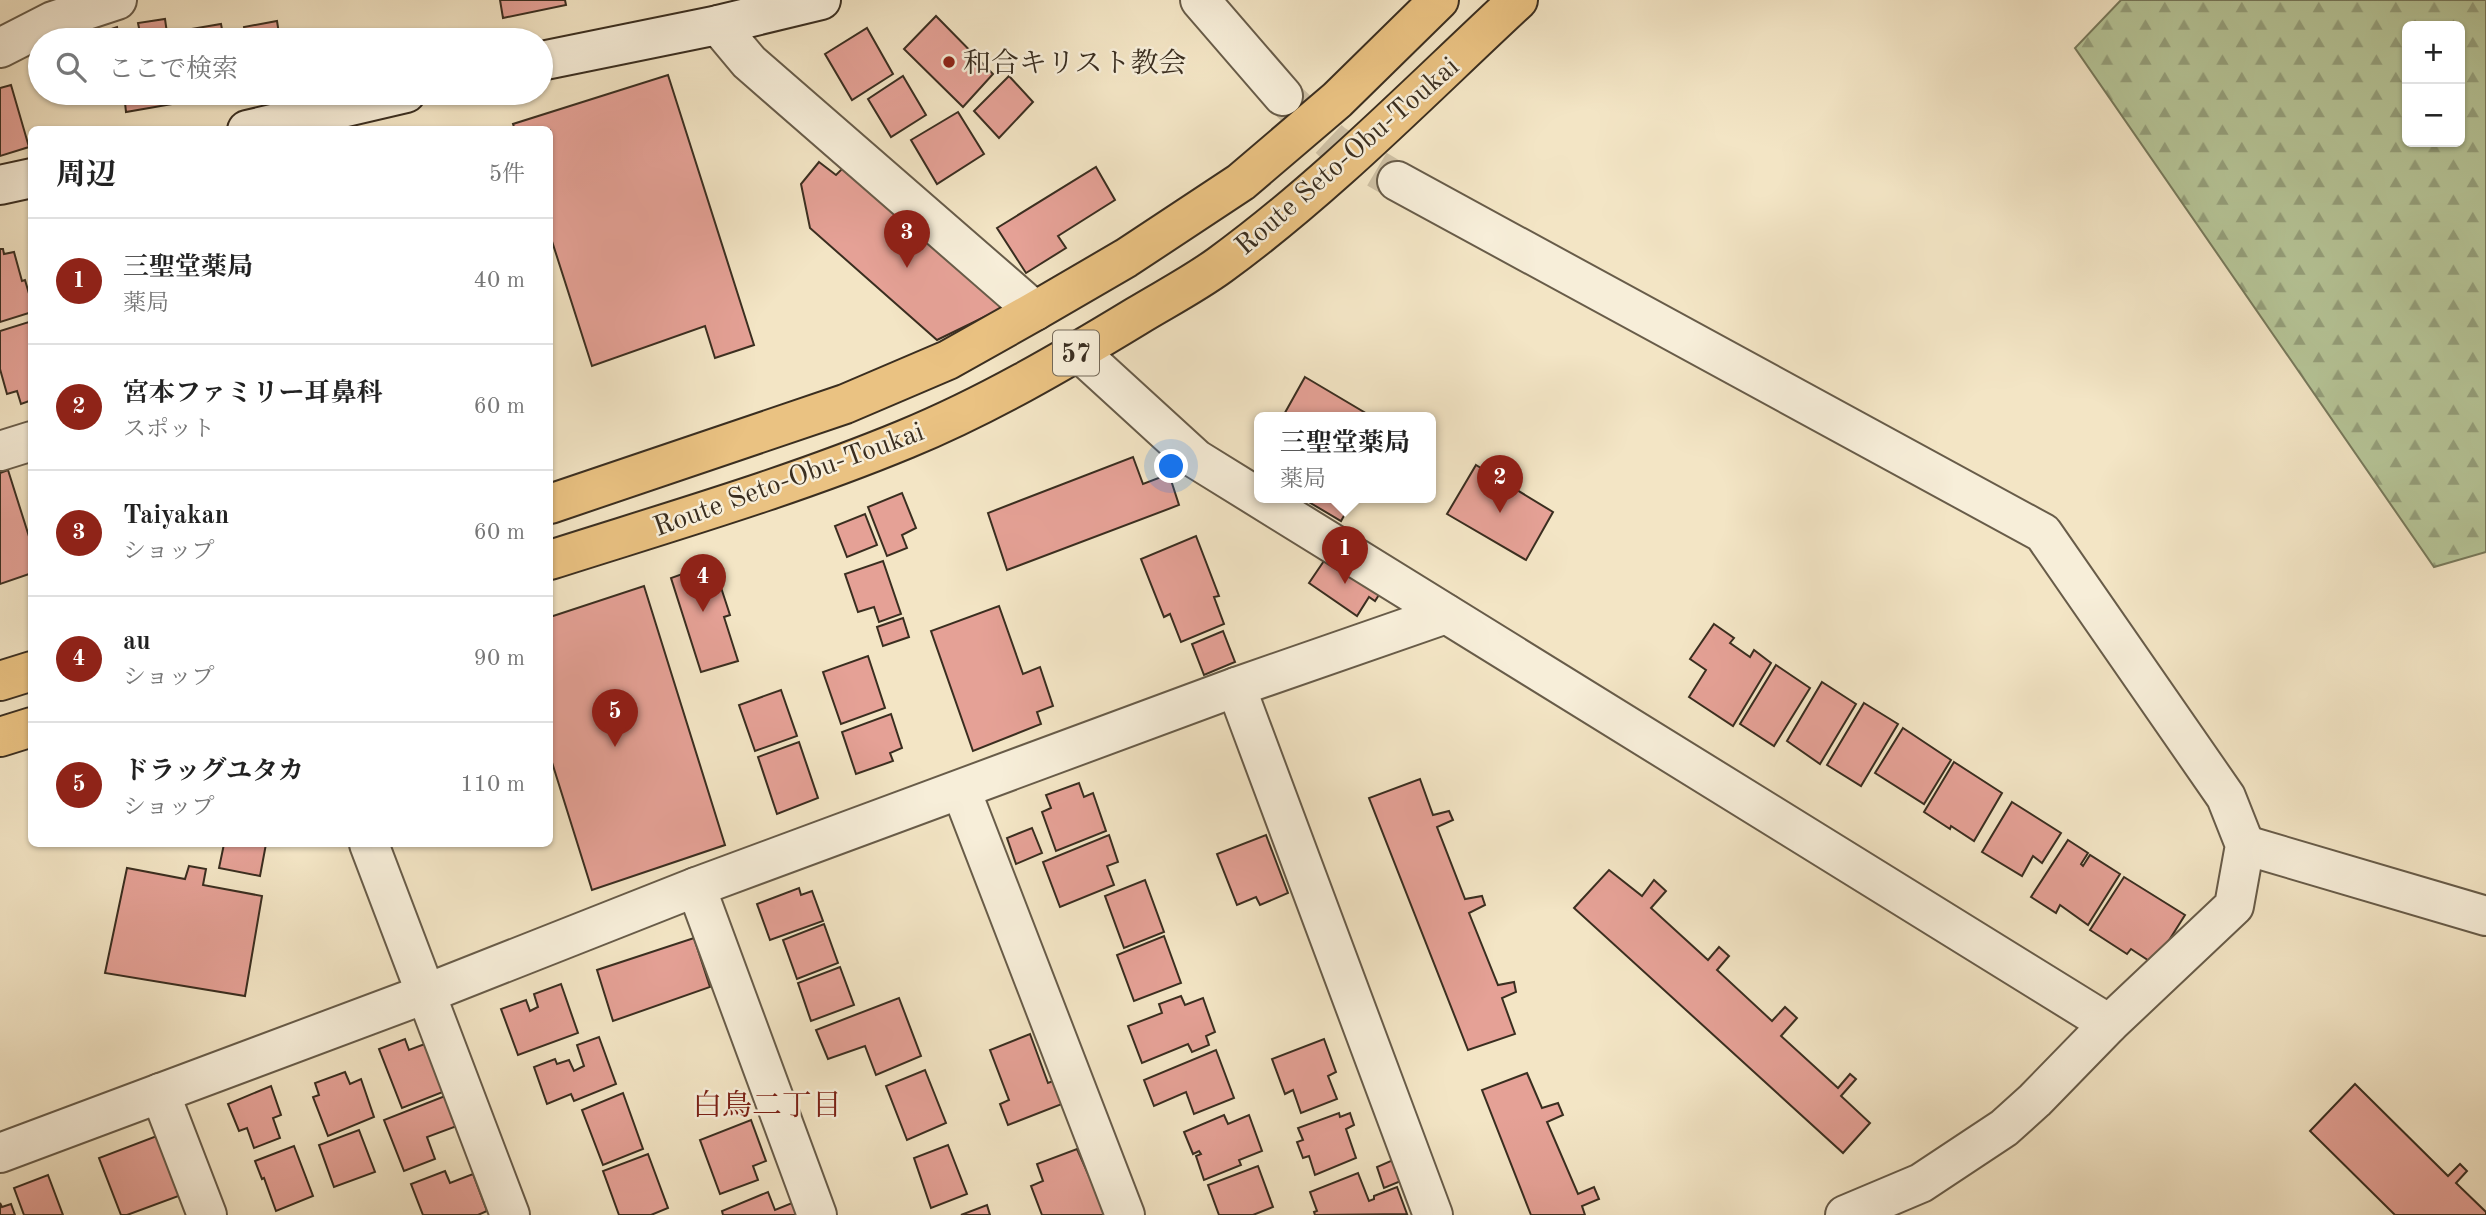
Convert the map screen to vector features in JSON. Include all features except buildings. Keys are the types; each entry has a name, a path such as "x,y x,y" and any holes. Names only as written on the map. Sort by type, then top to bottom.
{"main road":[{"name":"Route Seto-Obu-Toukai","path":"553,503 845,404 948,360 1035,311 1126,258 1241,182 1337,100 1439,0"},
{"name":"Route Seto-Obu-Toukai","path":"553,559 793,483 858,458 974,407 1079,352 1217,267 1286,215 1518,0"},
{"path":"0,681 28,672"},
{"path":"0,737 28,728"}],"street":[{"path":"39,28 117,0"},
{"path":"553,59 718,25 821,0"},
{"path":"1200,0 1283,96"},
{"path":"718,25 749,62 1035,311"},
{"path":"0,48 28,34"},
{"path":"264,126 354,105"},
{"path":"0,185 28,179"},
{"path":"1397,181 2043,533 2226,797 2245,845 2234,906 2004,1128 1921,1183 1845,1215"},
{"path":"1079,352 1196,460 1254,496"},
{"path":"0,451 28,442"},
{"path":"1266,503 2109,1024"},
{"path":"0,1153 425,994 696,887 1236,687 1446,614"},
{"path":"1236,687 1433,1215"},
{"path":"961,790 1125,1215"},
{"path":"2245,845 2486,916"},
{"path":"370,847 510,1215"},
{"path":"696,887 817,1215"},
{"path":"160,1093 206,1215"}],"green space":[{"path":"2121,0 2486,0 2486,552 2434,567 2075,48"}],"tunnel":[{"path":"1287,100 1333,143 1397,181"}],"place":[{"name":"和合キリスト教会","path":"949,62"},
{"name":"Taiyakan","path":"907,268"},
{"name":"宮本ファミリー耳鼻科","path":"1500,513"},
{"name":"三聖堂薬局","path":"1345,584"},
{"name":"au","path":"703,612"},
{"name":"ドラッグユタカ","path":"615,747"}],"district":[{"name":"白鳥二丁目","path":"767,1105"}]}
